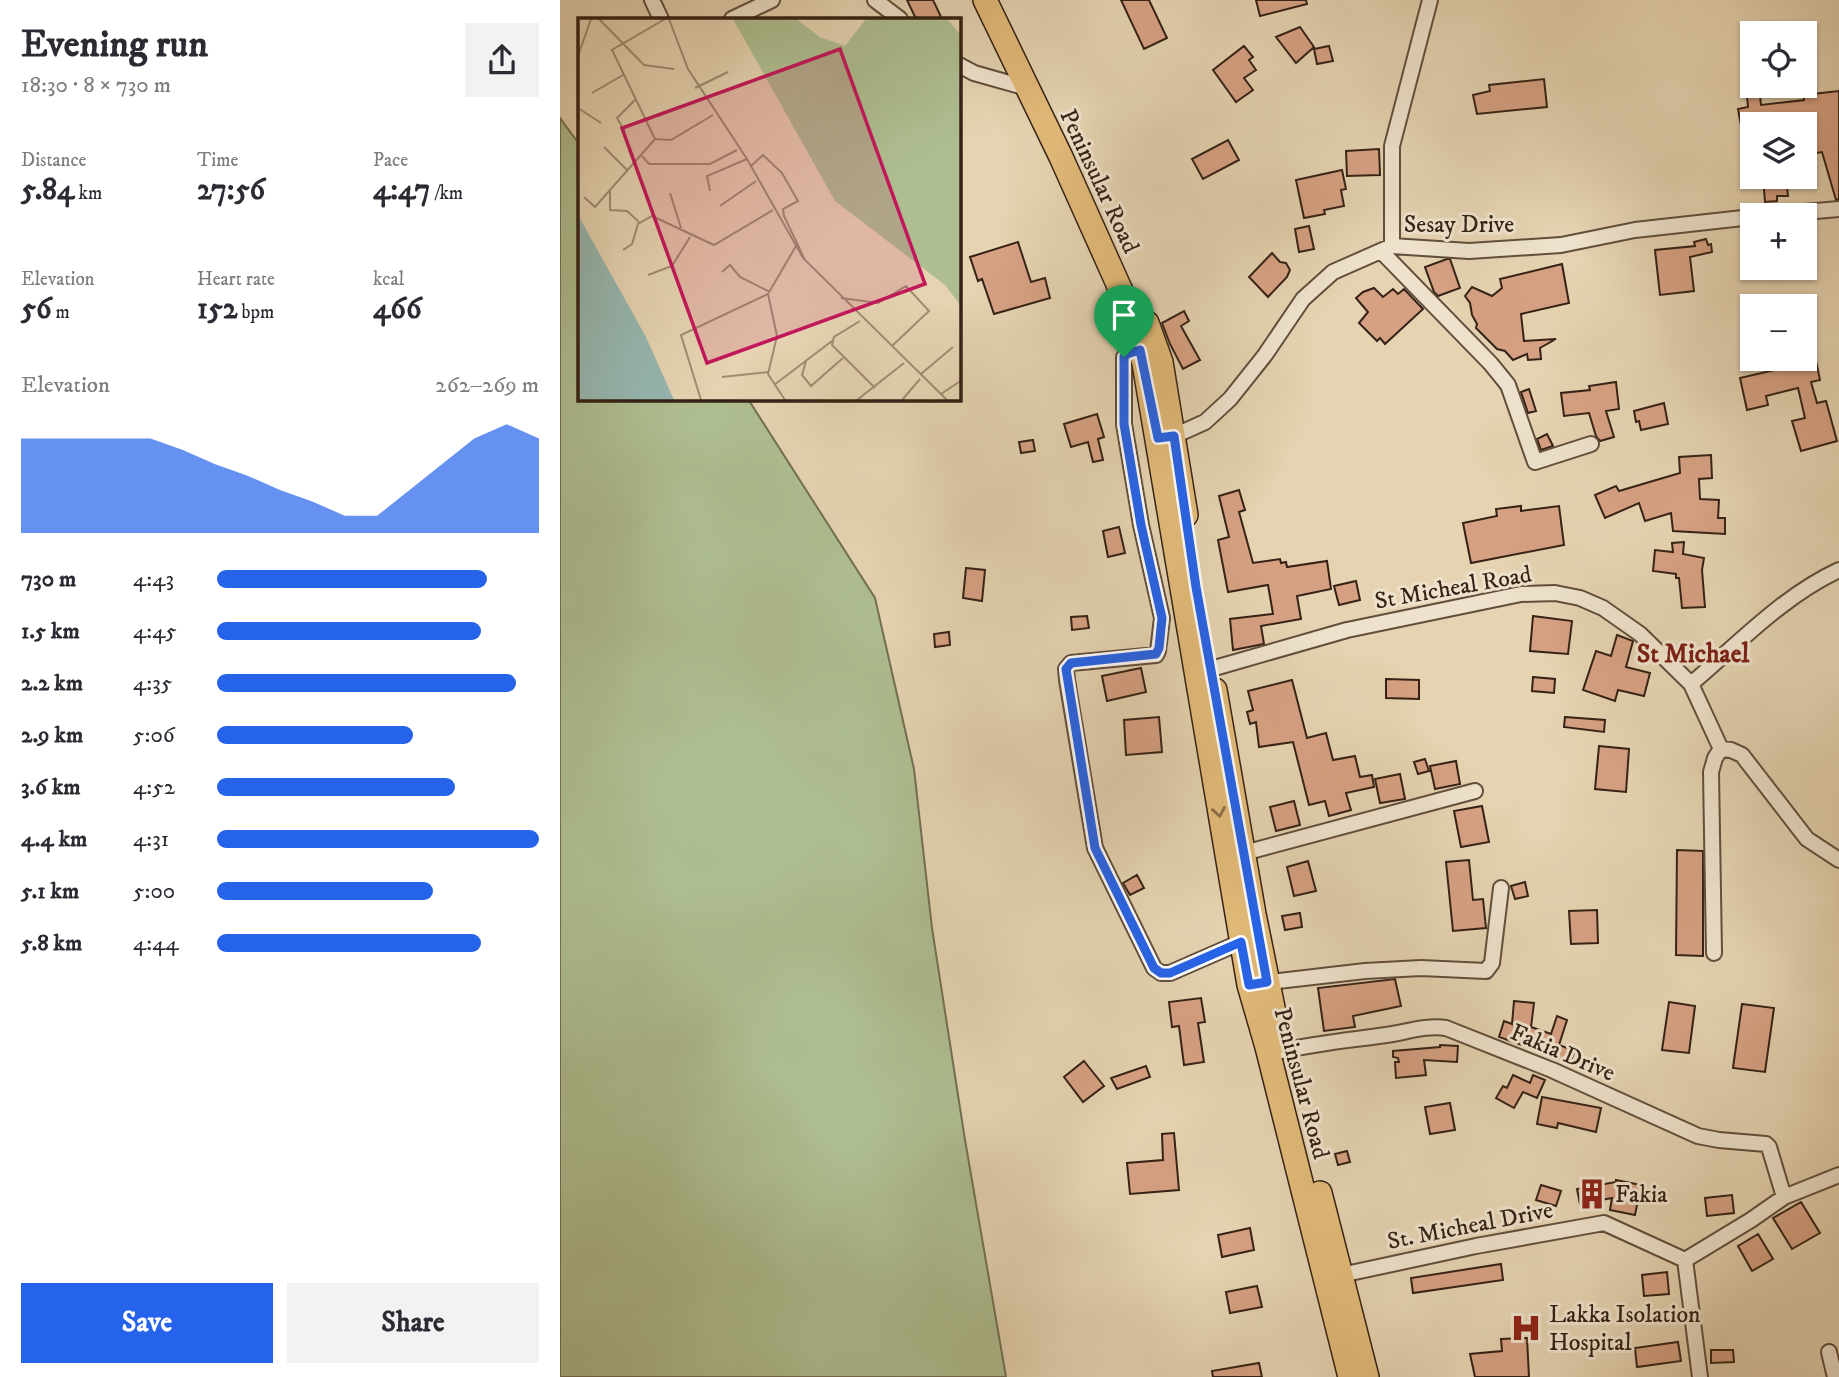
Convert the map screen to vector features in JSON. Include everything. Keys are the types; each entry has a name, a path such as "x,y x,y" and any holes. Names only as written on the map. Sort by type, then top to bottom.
{"main road":[{"name":"Peninsular Road","path":"985,0 1076,189 1122,293 1166,437 1244,853 1258,984 1270,1060 1350,1377"},
{"name":"Peninsular Road","path":"1002,0 1096,195 1134,285 1161,362 1166,437 1241,942 1282,1051 1367,1377"}],"street":[{"path":"652,0 660,18"},
{"path":"734,18 772,0"},
{"path":"875,0 899,18"},
{"path":"1430,0 1392,146 1387,248 1508,385 1535,463 1591,444"},
{"path":"961,66 974,73 1027,89"},
{"path":"1817,211 1839,209"},
{"name":"Sesay Drive","path":"1166,437 1205,422 1230,399 1265,355 1303,299 1333,272 1387,248 1469,251 1561,245 1635,230 1740,218"},
{"path":"1140,350 1124,357 1124,424 1141,525 1162,618 1159,648 1156,654 1071,663 1066,669 1066,680 1095,848 1154,968 1161,973 1170,973 1241,942"},
{"path":"1691,684 1778,610 1822,578 1839,570"},
{"name":"St Micheal Road","path":"1211,669 1347,630 1521,594 1555,593 1580,598 1603,608 1640,634 1691,684 1720,748"},
{"path":"1714,953 1711,772 1720,748 1742,755 1807,839 1839,860"},
{"path":"1244,853 1475,791"},
{"path":"1258,984 1318,975 1407,969 1486,971 1492,963 1501,888"},
{"name":"Fakia Drive","path":"1282,1051 1323,1042 1387,1035 1434,1026 1446,1028 1552,1069 1698,1136 1766,1144 1784,1197"},
{"path":"1700,1377 1685,1259 1784,1197 1839,1175"},
{"name":"St. Micheal Drive","path":"1341,1275 1476,1245 1604,1223 1685,1259"},
{"path":"1829,1352 1835,1377"}],"green space":[{"path":"560,118 578,143 578,401 749,401 875,598 914,769 932,928 1006,1377 560,1377"}],"building":[{"path":"907,0 933,0 942,18 916,18"},
{"path":"1121,0 1149,0 1167,38 1144,49"},
{"path":"1256,0 1306,0 1307,4 1260,16"},
{"path":"1300,27 1314,47 1296,63 1276,37"},
{"path":"1244,46 1253,57 1249,60 1256,70 1244,78 1253,90 1236,102 1213,70"},
{"path":"1329,46 1333,61 1317,64 1314,49"},
{"path":"1544,79 1547,107 1477,114 1473,95 1490,91 1489,85"},
{"path":"1839,91 1839,199 1836,200 1822,152 1817,153 1817,112 1740,112 1740,120 1738,109 1748,107 1747,98 1760,98 1761,105 1817,98 1817,94"},
{"path":"1228,140 1239,160 1203,179 1192,159"},
{"path":"1379,149 1380,175 1347,176 1346,151"},
{"path":"1342,170 1346,189 1341,190 1344,206 1324,210 1325,214 1304,218 1296,180"},
{"path":"1764,189 1787,189 1788,196 1777,196 1777,201 1765,202"},
{"path":"1309,226 1314,249 1299,252 1295,229"},
{"path":"1706,239 1708,245 1711,244 1712,252 1690,257 1694,291 1660,295 1655,250 1695,246 1694,242"},
{"path":"1018,242 1031,282 1045,278 1050,298 994,314 982,279 978,281 970,257"},
{"path":"1272,253 1280,262 1286,263 1290,270 1268,297 1249,277"},
{"path":"1450,259 1460,288 1438,296 1425,267"},
{"path":"1562,264 1569,303 1521,314 1524,341 1556,339 1540,348 1541,359 1528,360 1527,354 1513,360 1505,351 1497,349 1476,328 1470,303 1465,296 1472,287 1492,296 1502,288 1500,279"},
{"path":"1374,288 1383,297 1393,289 1398,294 1404,289 1423,309 1385,344 1380,338 1377,341 1359,323 1368,312 1356,298"},
{"path":"1184,311 1189,321 1181,326 1200,360 1183,369 1162,323"},
{"path":"1817,366 1820,380 1811,382 1817,403 1826,401 1837,441 1801,451 1792,421 1805,418 1798,388 1766,396 1768,405 1747,410 1740,378 1770,371 1817,371"},
{"path":"1616,382 1619,409 1606,411 1614,437 1600,441 1589,413 1564,416 1561,393 1590,390 1589,386"},
{"path":"1529,389 1536,411 1528,413 1521,392"},
{"path":"1664,403 1668,424 1641,430 1634,411"},
{"path":"1097,414 1104,437 1098,439 1103,460 1093,462 1088,442 1071,447 1064,424"},
{"path":"1547,434 1553,446 1541,450 1537,439"},
{"path":"1033,440 1035,451 1021,453 1019,442"},
{"path":"1711,455 1712,478 1699,479 1700,499 1719,500 1718,518 1725,518 1725,534 1673,531 1671,513 1645,521 1639,503 1605,518 1595,495 1616,486 1619,491 1680,473 1679,457"},
{"path":"1239,490 1245,510 1239,512 1253,563 1280,559 1281,563 1286,562 1287,567 1327,561 1331,589 1297,596 1301,619 1261,626 1264,644 1233,650 1230,619 1273,614 1268,585 1228,592 1218,540 1229,537 1219,496"},
{"path":"1521,506 1521,511 1559,506 1564,545 1471,563 1463,523 1497,516 1496,509"},
{"path":"1119,527 1125,553 1108,557 1103,531"},
{"path":"1684,542 1683,554 1704,558 1702,570 1705,607 1682,608 1679,578 1676,578 1676,574 1653,571 1655,550 1673,552 1672,543"},
{"path":"966,568 985,570 982,601 963,598"},
{"path":"1356,581 1360,600 1339,605 1334,586"},
{"path":"1087,616 1089,628 1072,630 1071,617"},
{"path":"1533,616 1572,621 1568,654 1530,651"},
{"path":"949,632 950,645 935,647 934,634"},
{"path":"1617,635 1633,641 1626,667 1650,673 1644,696 1618,690 1615,701 1583,690 1596,651 1611,656"},
{"path":"1141,668 1146,692 1107,701 1102,676"},
{"path":"1533,677 1555,679 1554,693 1532,691"},
{"path":"1386,679 1419,680 1419,699 1386,698"},
{"path":"1292,680 1307,738 1326,733 1333,760 1355,756 1360,777 1372,775 1374,787 1346,793 1351,810 1329,816 1325,801 1309,805 1293,742 1259,747 1256,722 1250,724 1247,712 1253,710 1248,691"},
{"path":"1159,717 1162,752 1126,755 1124,720"},
{"path":"1565,717 1605,720 1604,732 1564,727"},
{"path":"1599,746 1629,749 1626,792 1595,789"},
{"path":"1425,759 1429,771 1418,774 1414,762"},
{"path":"1456,761 1460,784 1435,789 1430,766"},
{"path":"1400,774 1405,799 1380,803 1375,779"},
{"path":"1294,801 1300,825 1276,831 1270,807"},
{"path":"1482,806 1489,842 1461,847 1454,811"},
{"path":"1677,850 1703,851 1703,956 1676,955"},
{"path":"1469,860 1473,900 1483,899 1486,928 1453,931 1446,862"},
{"path":"1308,861 1316,891 1294,896 1287,867"},
{"path":"1137,875 1144,888 1130,895 1123,883"},
{"path":"1525,882 1528,896 1515,899 1511,886"},
{"path":"1597,910 1598,943 1571,944 1569,911"},
{"path":"1300,913 1302,927 1285,930 1282,916"},
{"path":"1395,979 1401,1006 1353,1016 1355,1027 1324,1031 1318,988"},
{"path":"1201,998 1205,1022 1198,1023 1204,1062 1184,1065 1179,1026 1172,1027 1169,1002"},
{"path":"1514,1001 1534,1003 1531,1027 1551,1034 1557,1016 1567,1020 1559,1045 1575,1051 1570,1062 1499,1037 1504,1021 1512,1024"},
{"path":"1669,1002 1695,1006 1689,1053 1662,1050"},
{"path":"1742,1004 1774,1008 1765,1072 1733,1068"},
{"path":"1440,1045 1458,1046 1457,1062 1424,1060 1426,1075 1396,1078 1395,1062 1399,1062 1398,1058 1393,1057 1393,1051"},
{"path":"1084,1061 1104,1086 1083,1102 1064,1077"},
{"path":"1146,1066 1150,1077 1117,1089 1111,1078"},
{"path":"1513,1075 1530,1083 1533,1075 1545,1080 1537,1098 1523,1092 1514,1108 1496,1098 1503,1086 1507,1088"},
{"path":"1542,1097 1601,1108 1596,1132 1558,1123 1557,1128 1537,1124"},
{"path":"1450,1103 1455,1130 1430,1134 1425,1107"},
{"path":"1174,1133 1179,1190 1130,1194 1127,1163 1163,1160 1162,1134"},
{"path":"1347,1151 1350,1162 1338,1165 1335,1154"},
{"path":"1616,1180 1641,1185 1635,1215 1610,1210 1612,1198 1580,1204 1577,1189"},
{"path":"1541,1185 1561,1191 1556,1206 1536,1200"},
{"path":"1732,1195 1734,1213 1707,1216 1705,1198"},
{"path":"1801,1202 1820,1233 1792,1249 1773,1218"},
{"path":"1250,1228 1254,1250 1222,1257 1218,1235"},
{"path":"1758,1234 1773,1259 1752,1271 1738,1246"},
{"path":"1501,1264 1503,1280 1413,1293 1411,1278"},
{"path":"1667,1272 1669,1294 1644,1296 1642,1275"},
{"path":"1257,1286 1262,1307 1230,1313 1226,1292"},
{"path":"1527,1338 1529,1377 1475,1377 1470,1354 1502,1351 1501,1339"},
{"path":"1678,1342 1681,1361 1637,1367 1635,1348"},
{"path":"1711,1350 1733,1350 1734,1362 1711,1363"},
{"path":"1259,1363 1262,1377 1213,1377 1212,1371"}],"place":[{"name":"Fakia","path":"1592,1194"},
{"name":"Lakka Isolation Hospital","path":"1526,1328"}],"district":[{"name":"St Michael","path":"1693,653"}],"route":[{"path":"1140,350 1158,438 1174,436 1196,587 1267,982 1249,985 1241,942 1170,973 1161,973 1154,968 1095,848 1066,669 1071,663 1156,654 1162,618 1141,525 1124,424 1124,357 1140,350"}]}
